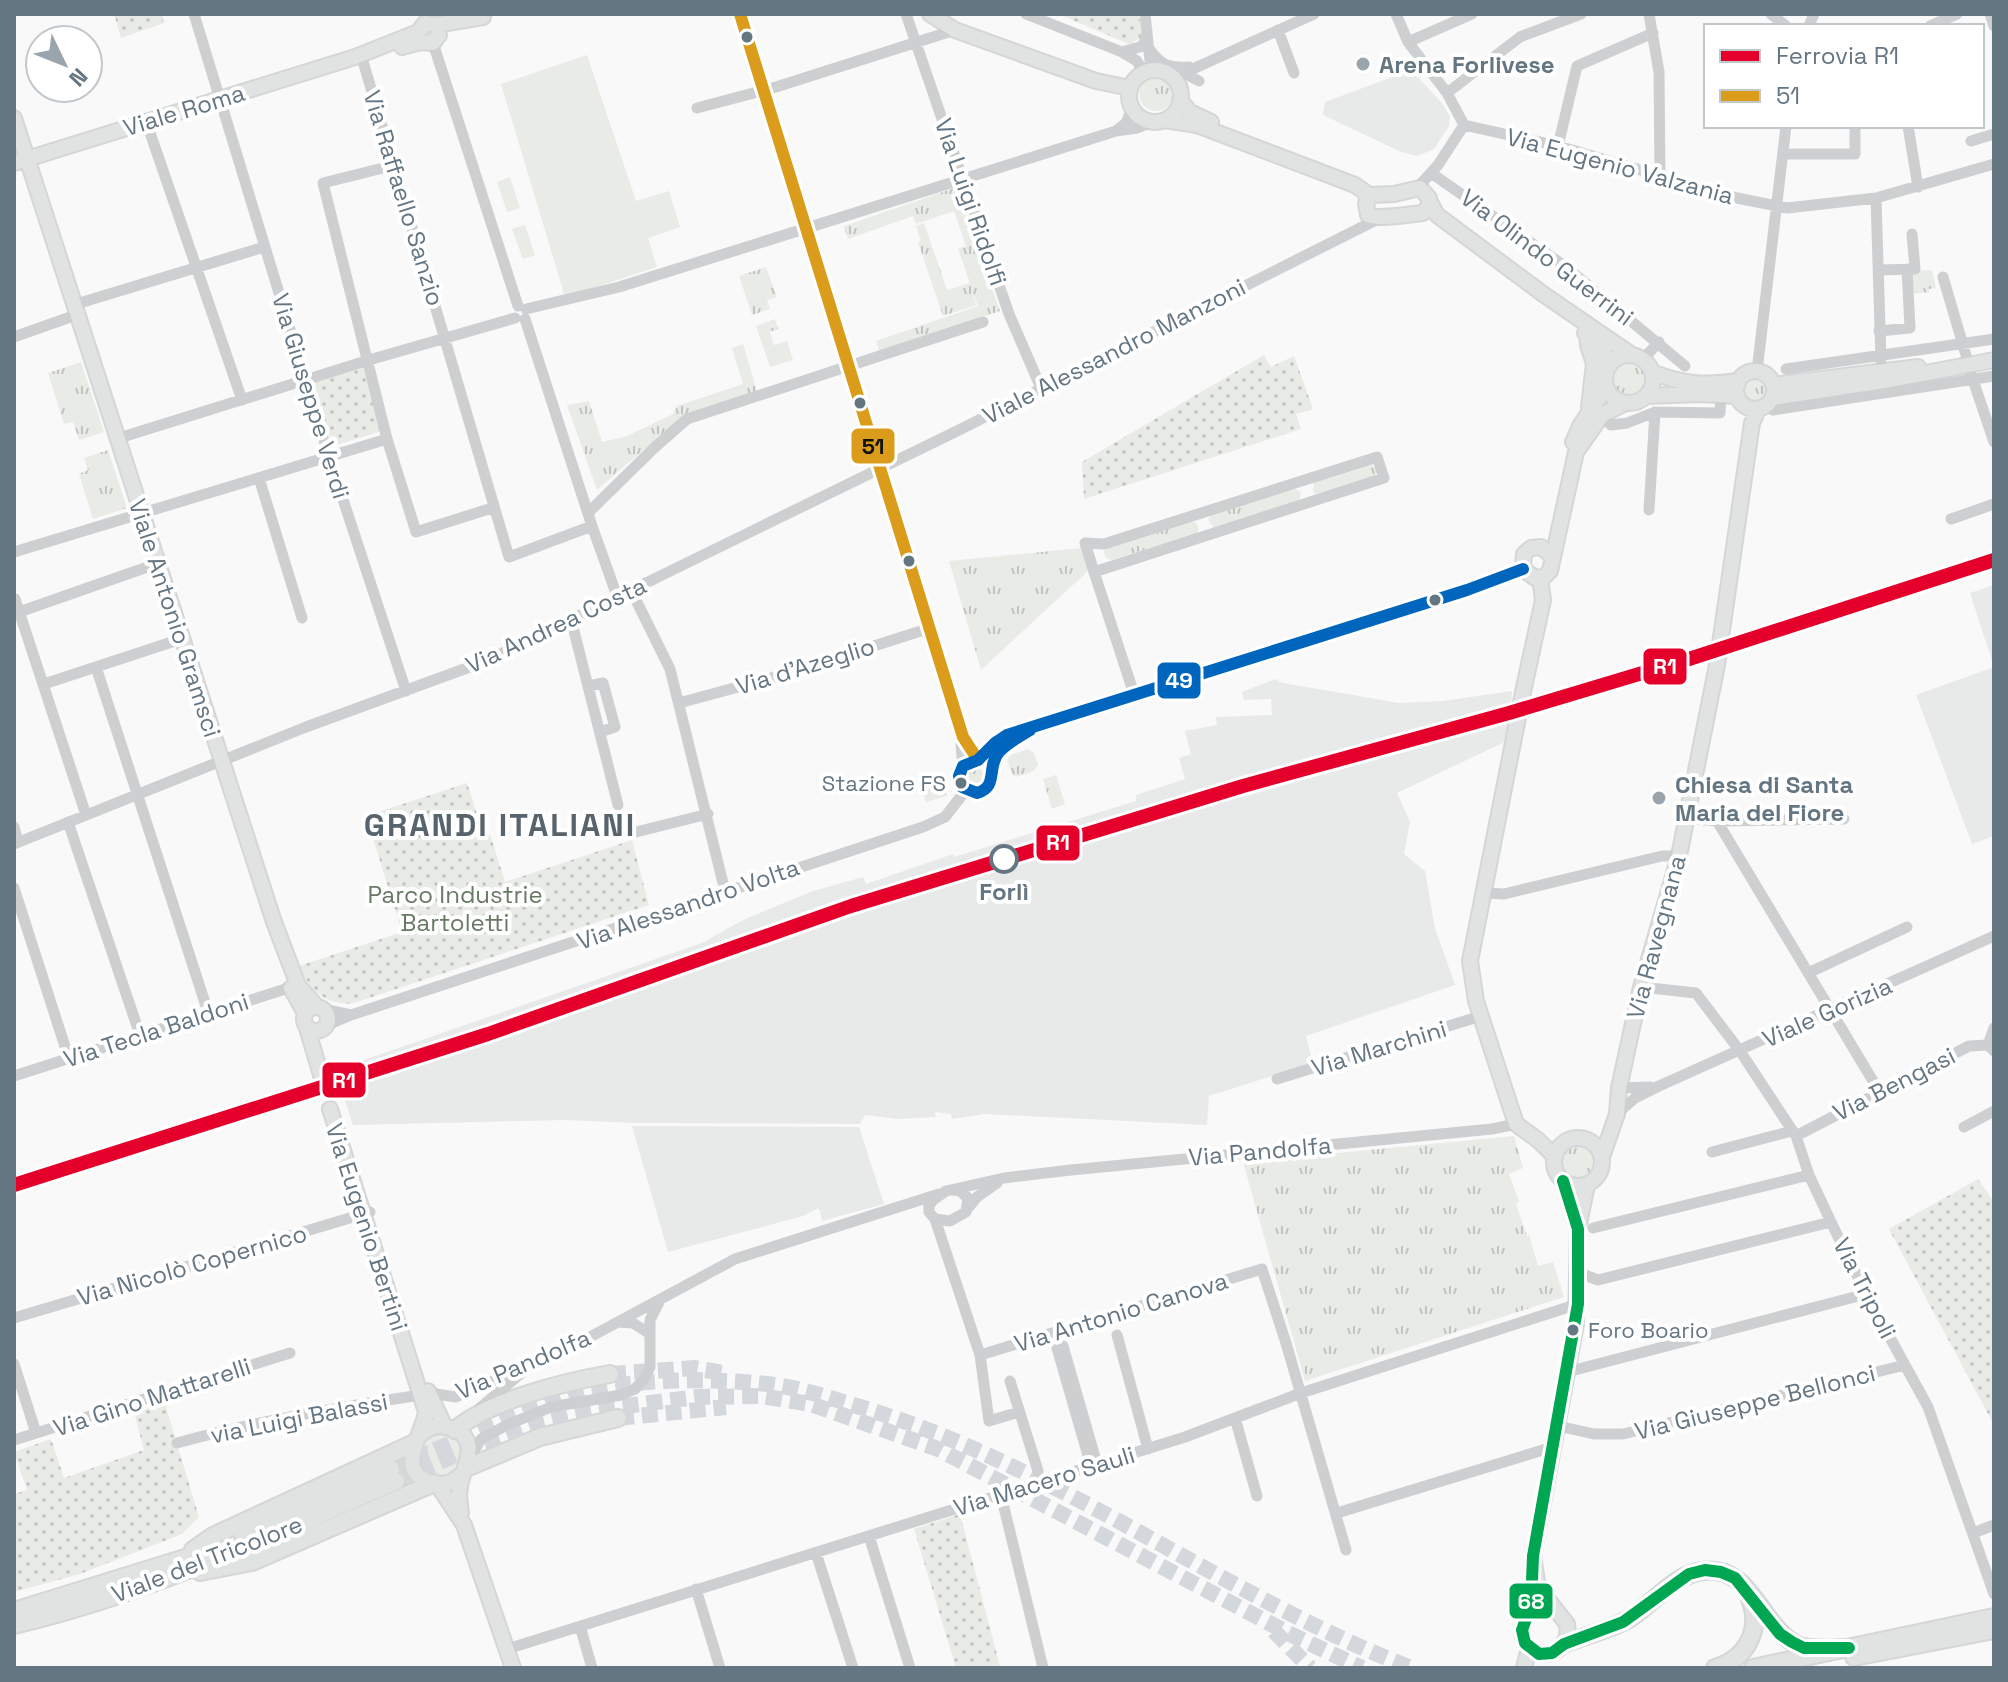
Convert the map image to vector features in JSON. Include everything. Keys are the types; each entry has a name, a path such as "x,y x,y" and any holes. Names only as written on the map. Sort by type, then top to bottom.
{"highway":[{"path":"451,1428 514,1400 564,1383 610,1374"},
{"path":"466,1468 540,1437 618,1418"},
{"path":"176,1569 213,1536 416,1440"},
{"name":"Viale del Tricolore","path":"14,1625 98,1602 394,1475"},
{"path":"176,1569 252,1562 436,1483"},
{"name":"Viale del Tricolore","path":"14,1611 176,1569"},
{"path":"1566,1638 1633,1616 1674,1584 1697,1572 1721,1572 1735,1578 1747,1590 1785,1638 1804,1648 1849,1648"},
{"path":"1715,1668 1741,1655 1750,1642 1756,1612 1747,1590"},
{"path":"1753,1668 1992,1624"},
{"path":"1803,1668 1992,1624"}],"main road":[{"path":"930,14 955,30 1096,81 1130,88"},
{"name":"Viale Roma","path":"21,160 358,58 427,28 488,16"},
{"path":"1131,106 1130,88 1134,80 1148,72 1178,76 1180,100 1175,113 1158,121"},
{"path":"1096,81 1121,96 1140,118 1197,125 1355,185 1372,196 1394,194 1424,199 1605,350 1608,360 1605,381 1595,415"},
{"path":"1180,100 1200,118 1357,179 1372,196 1373,217 1398,214 1424,199"},
{"name":"Viale Antonio Gramsci","path":"14,118 21,160 75,310 294,986 316,1019 315,1056 323,1082"},
{"path":"1424,199 1449,224 1642,362 1673,381 1732,391 1743,405 1883,375 1969,369 1994,360"},
{"path":"1587,334 1594,364 1595,415"},
{"path":"1605,381 1615,360 1642,362"},
{"path":"1642,362 1653,382 1646,396"},
{"path":"1547,552 1531,548 1524,554 1523,569 1530,576 1540,578 1550,571 1547,552 1555,531 1571,447 1580,426 1595,415 1646,396 1732,391 1746,373 1757,371 1767,375 1769,400"},
{"path":"1769,400 1830,395 1883,375"},
{"path":"1605,381 1615,400 1625,403"},
{"name":"Via Ravegnana","path":"1602,1157 1617,1114 1619,1088 1641,987 1679,856 1717,665 1752,423 1769,400"},
{"path":"1540,578 1543,600 1470,961 1471,983 1516,1124 1555,1157"},
{"name":"Via Ravegnana","path":"1590,1141 1601,1131 1619,1088"},
{"name":"Via Eugenio Bertini","path":"366,1213 348,1145 330,1109 424,1392 426,1412 411,1456 414,1468 422,1478 436,1483 464,1525"},
{"path":"1563,1181 1574,1186 1587,1185 1600,1174 1600,1150 1590,1141 1579,1138 1567,1141 1558,1148 1555,1157 1556,1171 1585,1228"},
{"path":"1524,1668 1529,1648 1522,1630 1531,1605 1533,1556 1578,1304 1578,1269 1585,1228 1587,1185"},
{"name":"Via Eugenio Bertini","path":"424,1392 468,1446 459,1502 513,1668"},
{"path":"416,1440 427,1429 451,1428"},
{"path":"436,1483 453,1481 466,1468"},
{"path":"1533,1556 1538,1587 1567,1624 1566,1638 1559,1650 1545,1654 1533,1668"},
{"path":"1526,1617 1545,1608 1558,1612"},
{"path":"1529,1648 1545,1654"}],"street":[{"name":"Via Giuseppe Verdi","path":"194,14 329,457 406,691"},
{"path":"740,14 963,737 978,760 990,768"},
{"name":"Via Luigi Ridolfi","path":"906,14 1009,314 1041,388"},
{"path":"1026,14 1122,52 1148,72"},
{"path":"1145,14 1148,72"},
{"path":"1178,76 1314,14"},
{"path":"1396,14 1408,42 1447,93 1464,125 1436,170 1424,199"},
{"path":"1408,42 1472,14"},
{"path":"1447,93 1520,37 1579,14"},
{"path":"1649,14 1659,72 1660,178"},
{"path":"1934,24 1957,14"},
{"path":"1990,14 1994,26"},
{"path":"427,28 617,596"},
{"path":"697,108 786,84 955,30"},
{"path":"1278,30 1294,73"},
{"path":"1122,52 1143,46 1147,32"},
{"path":"1558,146 1577,66 1653,33"},
{"path":"1148,47 1165,66 1198,67"},
{"name":"Via Raffaello Sanzio","path":"358,58 395,165 492,508 509,557 592,526"},
{"path":"1178,76 1199,81"},
{"path":"1116,131 1126,123 1131,106"},
{"path":"146,121 242,400"},
{"path":"116,439 521,314 619,287 1116,131 1158,121"},
{"name":"Via Eugenio Valzania","path":"1464,125 1558,146 1660,178 1787,208 1876,198 1994,164"},
{"path":"1757,371 1786,128"},
{"path":"1783,154 1855,154 1855,128"},
{"path":"1908,128 1918,187"},
{"path":"1971,141 1994,134"},
{"path":"395,165 323,183 387,439 416,532 492,508"},
{"name":"Via Olindo Guerrini","path":"1436,170 1566,267 1685,366"},
{"path":"1876,198 1883,375"},
{"name":"Viale Alessandro Manzoni","path":"880,467 1348,234 1373,217"},
{"path":"1879,270 1915,269 1912,234"},
{"path":"14,337 75,310 264,247"},
{"path":"1879,331 1910,328 1907,269"},
{"path":"1943,277 1994,442"},
{"path":"588,513 687,419 983,322"},
{"path":"1883,375 1963,344 1994,339"},
{"name":"Via Olindo Guerrini","path":"1642,362 1659,342"},
{"path":"1786,369 1883,375 1969,369 1994,376"},
{"path":"1595,415 1611,425 1627,423 1655,412 1720,413 1732,391"},
{"path":"1649,510 1655,412"},
{"path":"14,552 387,439"},
{"path":"1094,572 1384,478 1377,457 1104,544 1085,543 1094,572 1134,694"},
{"name":"Via Andrea Costa","path":"16,843 306,727 486,661 880,467"},
{"path":"259,478 302,618"},
{"path":"1305,481 1312,502"},
{"path":"1951,519 1994,504"},
{"path":"1201,514 1211,535"},
{"path":"19,612 156,564"},
{"path":"963,737 978,744 1030,730 1134,694 1467,590 1523,569"},
{"path":"631,590 670,669 725,891"},
{"path":"15,599 86,815"},
{"path":"571,619 618,805"},
{"name":"Via d'Azeglio","path":"679,703 790,673 930,628"},
{"path":"44,684 181,639"},
{"path":"96,667 208,1012"},
{"path":"963,737 963,766 959,776 966,790 977,793 987,789 992,780 990,768 999,752 1030,730"},
{"path":"963,766 978,760 1007,735"},
{"name":"Via Alessandro Volta","path":"316,1019 351,1015 384,1005 935,822 951,811 966,790"},
{"path":"628,834 708,814"},
{"path":"1686,818 1717,821 1844,819"},
{"path":"1717,821 1879,1091"},
{"path":"68,822 140,1035"},
{"path":"14,827 16,843"},
{"path":"1485,893 1504,894 1662,856 1679,856"},
{"path":"14,888 69,1059"},
{"path":"1808,973 1907,927"},
{"name":"Viale Gorizia","path":"1617,1114 1635,1098 1659,1086 1994,936"},
{"name":"Via Tecla Baldoni","path":"14,1076 294,986"},
{"name":"Via Tripoli","path":"1641,987 1696,993 1740,1051 1794,1134 1809,1175 1866,1294 1928,1407 1994,1594"},
{"name":"Via Marchini","path":"1277,1079 1481,1016"},
{"path":"1991,1048 1994,1028"},
{"name":"Via Bengasi","path":"1712,1152 1794,1134 1969,1046 1991,1048"},
{"name":"Viale Gorizia","path":"1619,1088 1659,1086"},
{"path":"1964,1127 1994,1111"},
{"name":"Via Pandolfa","path":"424,1392 456,1397 529,1367 735,1259 953,1190 1004,1178 1228,1153 1492,1129 1516,1124"},
{"path":"1585,1228 1620,1223 1809,1175"},
{"path":"948,1257 949,1232 959,1217 989,1187 1004,1178"},
{"path":"953,1190 965,1194 968,1208"},
{"path":"939,1194 929,1206 980,1355 989,1421 1019,1412"},
{"path":"895,1207 911,1208 933,1218 950,1221 959,1217"},
{"name":"Via Nicolò Copernico","path":"14,1318 366,1213"},
{"path":"1578,1269 1598,1280 1831,1222"},
{"name":"Via Antonio Canova","path":"980,1355 1262,1269 1301,1393"},
{"path":"1567,1372 1866,1294"},
{"path":"466,1468 481,1439 492,1432 551,1407 621,1395 635,1389 650,1367 650,1320 661,1299"},
{"name":"Via Macero Sauli","path":"507,1649 1148,1449 1301,1393 1578,1304"},
{"name":"Via Pandolfa","path":"617,1322 633,1323 650,1334"},
{"path":"1117,1335 1148,1449"},
{"path":"1063,1346 1094,1465 1057,1348 1063,1346"},
{"name":"Via Gino Mattarelli","path":"14,1440 290,1353"},
{"path":"14,1364 36,1433"},
{"name":"Via Giuseppe Bellonci","path":"1558,1426 1594,1434 1623,1434 1905,1365"},
{"path":"451,1428 485,1405 529,1367"},
{"path":"1010,1381 1038,1471"},
{"name":"via Luigi Balassi","path":"177,1443 220,1431 424,1392"},
{"path":"1301,1393 1346,1550"},
{"path":"1235,1418 1257,1496"},
{"path":"1337,1513 1553,1447"},
{"path":"1001,1495 1043,1668"},
{"path":"1973,1533 1994,1525"},
{"path":"869,1536 910,1668"},
{"path":"816,1553 853,1668"},
{"path":"696,1589 720,1668"},
{"path":"580,1626 592,1668"}],"shaded area":[{"path":"1411,70 1450,116 1449,126 1434,149 1418,156 1401,152 1323,115 1325,102"},
{"path":"1994,585 1994,667 1970,593"},
{"path":"1994,667 1994,836 1972,844 1916,695"},
{"path":"1275,679 1283,683 1399,703 1443,701 1512,691 1509,740 1397,793 1410,822 1404,854 1425,871 1435,928 1455,985 1306,1036 1313,1063 1209,1096 1207,1125 984,1114 952,1119 951,1114 935,1112 936,1117 897,1119 865,1115 860,1124 566,1120 353,1125 335,1070 702,943 745,919 813,891 863,877 866,884 953,854 954,857 1136,801 1136,795 1185,779 1179,758 1191,754 1185,731 1217,725 1216,717 1272,715 1271,699 1244,700 1242,692"},
{"path":"632,1126 859,1127 884,1204 822,1221 819,1208 803,1216 668,1252"}],"green space":[{"path":"114,14 162,14 164,23 121,38"},
{"path":"1058,14 1138,14 1142,29 1140,38 1129,44"},
{"path":"587,55 636,201 669,191 680,227 648,238 657,267 565,297 501,84"},
{"path":"1156,77 1168,82 1173,94 1168,106 1156,111 1144,106 1139,94 1144,82"},
{"path":"510,177 520,208 507,212 497,182"},
{"path":"957,187 1000,311 880,352 876,341 978,306 973,294 976,305 943,316 918,242 921,241 916,226 924,223 947,290 970,283 958,249 966,246 954,211 916,224 913,216 848,239 844,226"},
{"path":"525,225 535,255 523,259 512,229"},
{"path":"766,267 777,297 767,300 770,309 752,315 739,276"},
{"path":"1932,270 1936,288 1912,294 1910,271"},
{"path":"775,319 778,329 770,332 774,345 787,341 793,360 770,367 756,326"},
{"path":"743,344 757,391 684,415 597,490 567,405 589,401 602,442 627,436 673,414 677,406 743,384 732,348"},
{"path":"1264,355 1271,367 1294,356 1313,409 1296,414 1301,429 1084,499 1082,462"},
{"path":"1628,361 1640,367 1646,379 1640,391 1628,397 1616,391 1610,379 1616,367"},
{"path":"81,362 104,432 79,440 73,422 64,424 48,373"},
{"path":"363,368 382,431 333,446 313,383"},
{"path":"1755,379 1763,382 1766,390 1763,398 1755,401 1747,398 1744,390 1747,382"},
{"path":"108,450 127,508 93,519 79,474 88,470 84,458"},
{"path":"1372,464 1378,472 1373,476 1317,494 1313,492 1314,482"},
{"path":"1292,488 1300,491 1298,501 1214,528 1208,520 1211,515"},
{"path":"1196,522 1199,530 1196,534 1111,560 1105,557 1104,551 1108,547"},
{"path":"1082,548 1089,570 981,670 949,561"},
{"path":"1028,749 1034,753 1038,764 1034,771 1016,777 1007,760 1011,755"},
{"path":"971,767 979,767 984,776 982,783 971,785 966,780 966,772"},
{"path":"940,774 947,796 926,802 919,781"},
{"path":"1056,775 1065,804 1052,809 1043,779"},
{"name":"Parco Industrie Bartoletti","path":"467,783 484,836 490,834 505,882 632,840 649,905 354,1003 335,1002 320,995 299,966 402,932 366,816"},
{"path":"1514,1136 1523,1168 1509,1174 1519,1202 1516,1204 1538,1266 1553,1262 1564,1297 1305,1381 1243,1162"},
{"path":"1578,1143 1591,1148 1596,1161 1591,1174 1578,1179 1565,1174 1560,1161 1565,1148"},
{"path":"1978,1179 1994,1202 1994,1425 1889,1229"},
{"path":"165,1404 199,1517 182,1534 80,1574 14,1592 14,1494 27,1490 14,1452 51,1439 64,1478 144,1450 134,1412"},
{"path":"440,1432 456,1439 463,1455 456,1471 440,1478 424,1471 417,1455 424,1439"},
{"path":"960,1514 1000,1666 995,1668 956,1668 914,1529"}],"tunnel":[{"path":"323,1082 330,1109"},
{"path":"610,1374 694,1368 729,1374"},
{"path":"391,1469 544,1404 593,1389 658,1381 702,1380 792,1388 867,1409 938,1434 1007,1464 1274,1605 1411,1668"},
{"path":"396,1481 543,1421 587,1411 697,1397 761,1396 811,1404 938,1449 1292,1635 1362,1668"},
{"path":"618,1418 726,1407"},
{"path":"1274,1631 1310,1668"}],"rail line":[{"name":"R1","path":"14,1185 488,1034 851,906 1243,786 1509,713 1689,659 1994,560"}],"transit line":[{"name":"51","path":"740,14 963,737 978,760"},
{"name":"49","path":"1030,730 999,752 984,790 977,793 962,787 959,776 963,766 978,760 1007,735 1467,590 1523,569"},
{"name":"68","path":"1563,1181 1578,1229 1578,1304 1533,1556 1531,1605 1522,1630 1525,1643 1539,1654 1552,1653 1564,1644 1623,1622 1689,1574 1705,1570 1735,1578 1780,1634 1792,1642 1804,1648 1849,1648"}],"place":[{"name":"Arena Forlivese","path":"1363,64"},
{"name":"Stazione FS","path":"961,783"},
{"name":"Chiesa di Santa Maria del Fiore","path":"1659,798"},
{"name":"Forlì","path":"1004,859"},
{"name":"Foro Boario","path":"1573,1330"}],"district":[{"name":"GRANDI ITALIANI","path":"500,825"}]}
